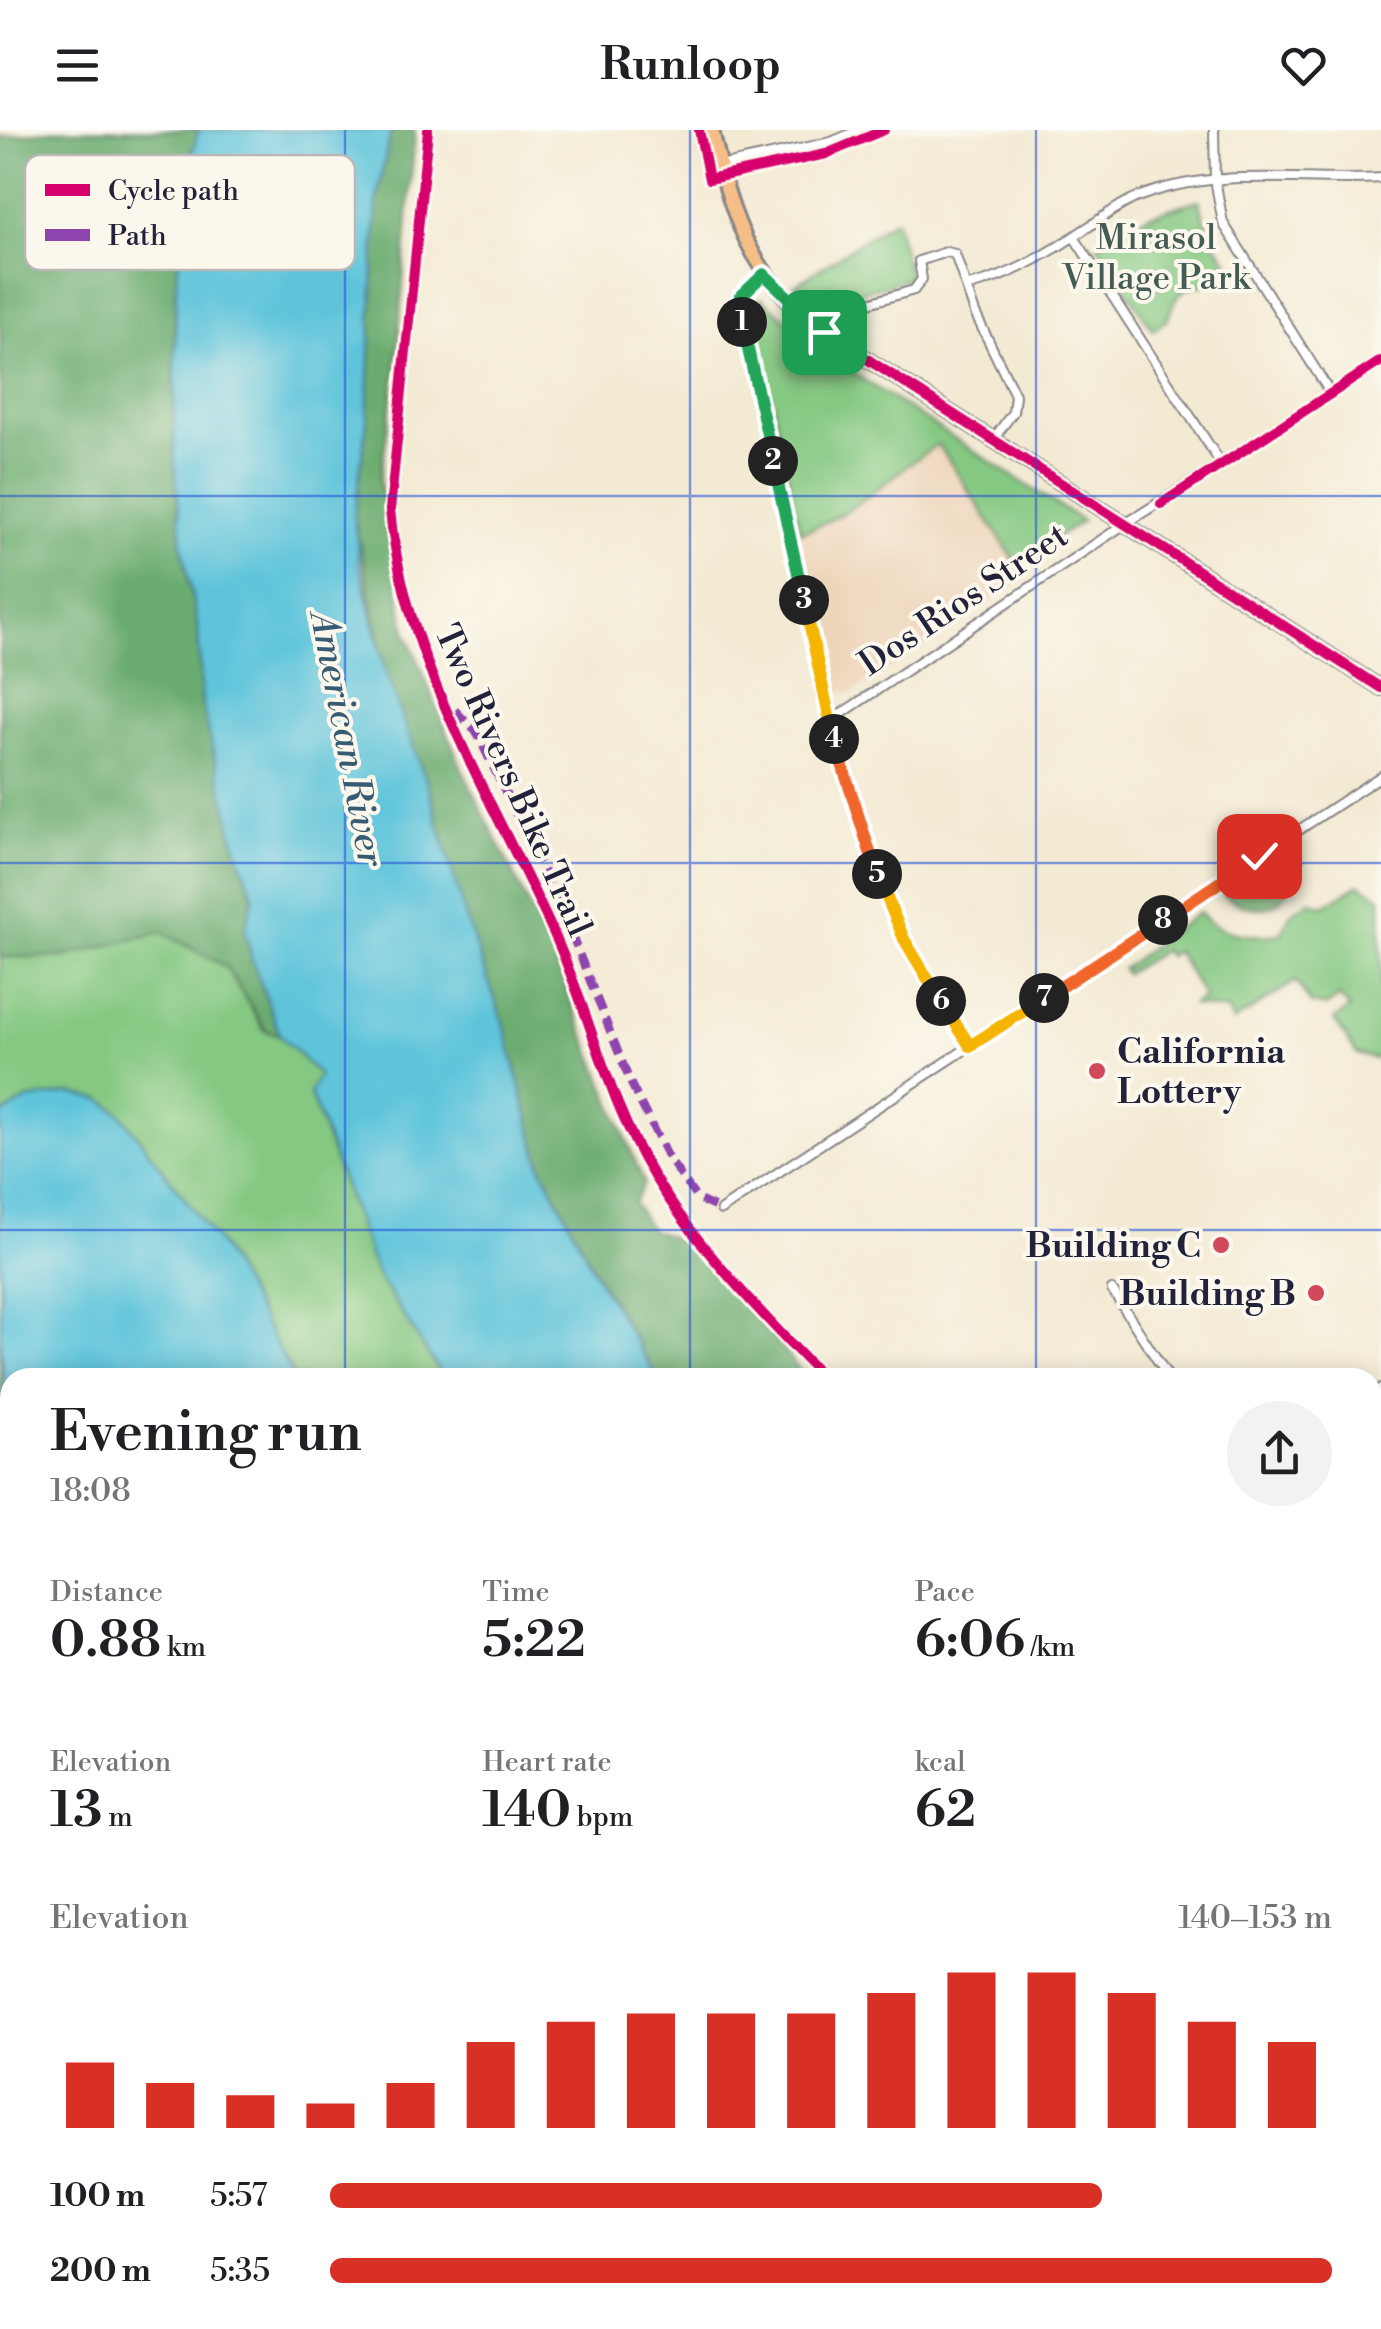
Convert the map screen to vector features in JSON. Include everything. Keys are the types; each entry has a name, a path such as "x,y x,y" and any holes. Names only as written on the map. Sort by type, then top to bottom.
{"main road":[{"path":"712,130 735,220 764,274 817,327 1381,688"}],"street":[{"path":"720,166 831,142 860,130"},
{"path":"1214,130 1214,179 1227,232 1331,394"},
{"path":"969,286 1022,269 1133,198 1214,179 1320,182 1381,178"},
{"path":"1074,237 1222,465"},
{"path":"858,306 914,290 922,280 919,260 946,252 955,254 969,286 975,314 1014,395 1014,412 993,440"},
{"path":"764,274 740,297 739,308 829,722 889,907 912,954 970,1046"},
{"name":"Dos Rios Street","path":"829,722 1124,524 1381,360"},
{"path":"721,1210 1381,776"},
{"path":"1112,1290 1163,1368"}],"shaded area":[{"path":"938,444 1027,578 852,692 842,693 835,689 800,532 850,511 894,472"}],"green space":[{"path":"53,130 199,130 191,155 25,155 25,270 178,270 174,451 182,546 198,627 202,705 237,850 254,897 245,930 280,1035 266,1031 226,967 161,932 62,957 0,957 0,137"},
{"path":"391,130 415,130 396,372 380,480 406,631 463,771 554,958 644,1183 634,1203 650,1230 690,1243 798,1368 652,1368 602,1285 541,1166 505,1027 466,919 427,783 386,674 354,517 367,420 377,198"},
{"name":"Mirasol Village Park","path":"1199,200 1211,237 1235,273 1186,289 1173,304 1168,319 1153,330 1097,245 1147,216"},
{"path":"895,219 910,278 823,304 795,285"},
{"path":"762,298 825,355 1082,521 1017,564 938,444 838,516 800,532 751,304"},
{"path":"1283,858 1290,867 1288,887 1275,904 1258,908 1224,895"},
{"path":"1359,884 1381,897 1381,1055 1375,1059 1357,1054 1334,1020 1349,1009 1340,997 1326,1007 1311,1004 1296,981 1233,1022 1227,1011 1192,1005 1204,997 1176,951 1168,956 1164,950 1125,974 1122,969 1199,912 1215,926 1236,934 1281,934 1290,914 1310,901 1324,906"},
{"path":"161,932 226,967 265,1031 280,1035 319,1075 310,1094 376,1273 437,1368 289,1368 222,1248 120,1113 70,1093 27,1100 0,1116 0,957 62,957"}],"water":[{"name":"American River","path":"199,130 391,130 377,198 367,420 354,517 360,565 386,674 427,783 466,919 505,1027 541,1166 601,1285 652,1368 437,1368 376,1273 310,1093 319,1075 280,1035 252,960 245,930 254,896 237,850 202,705 198,627 182,546 174,451 176,284 178,270 355,270 355,155 191,155"},
{"path":"70,1093 101,1099 120,1113 222,1248 289,1368 3,1368 0,1116 27,1100"}],"marked path":[{"path":"455,710 476,732 559,903 631,1084 667,1156 697,1199 721,1210"}],"cycle path":[{"name":"Two Rivers Bike Trail","path":"428,130 390,510 413,623 455,730 556,938 612,1089 653,1175 711,1256 814,1368"},
{"path":"699,130 709,179 826,154 884,130"},
{"path":"817,327 1381,688"},
{"path":"1161,504 1381,361"}],"place":[{"name":"California Lottery","path":"1097,1071"},
{"name":"Building C","path":"1221,1245"},
{"name":"Building B","path":"1316,1293"}],"route":[{"path":"824,332 764,274 740,297 739,308 830,728 889,907 912,954 970,1046 1259,856"}]}
